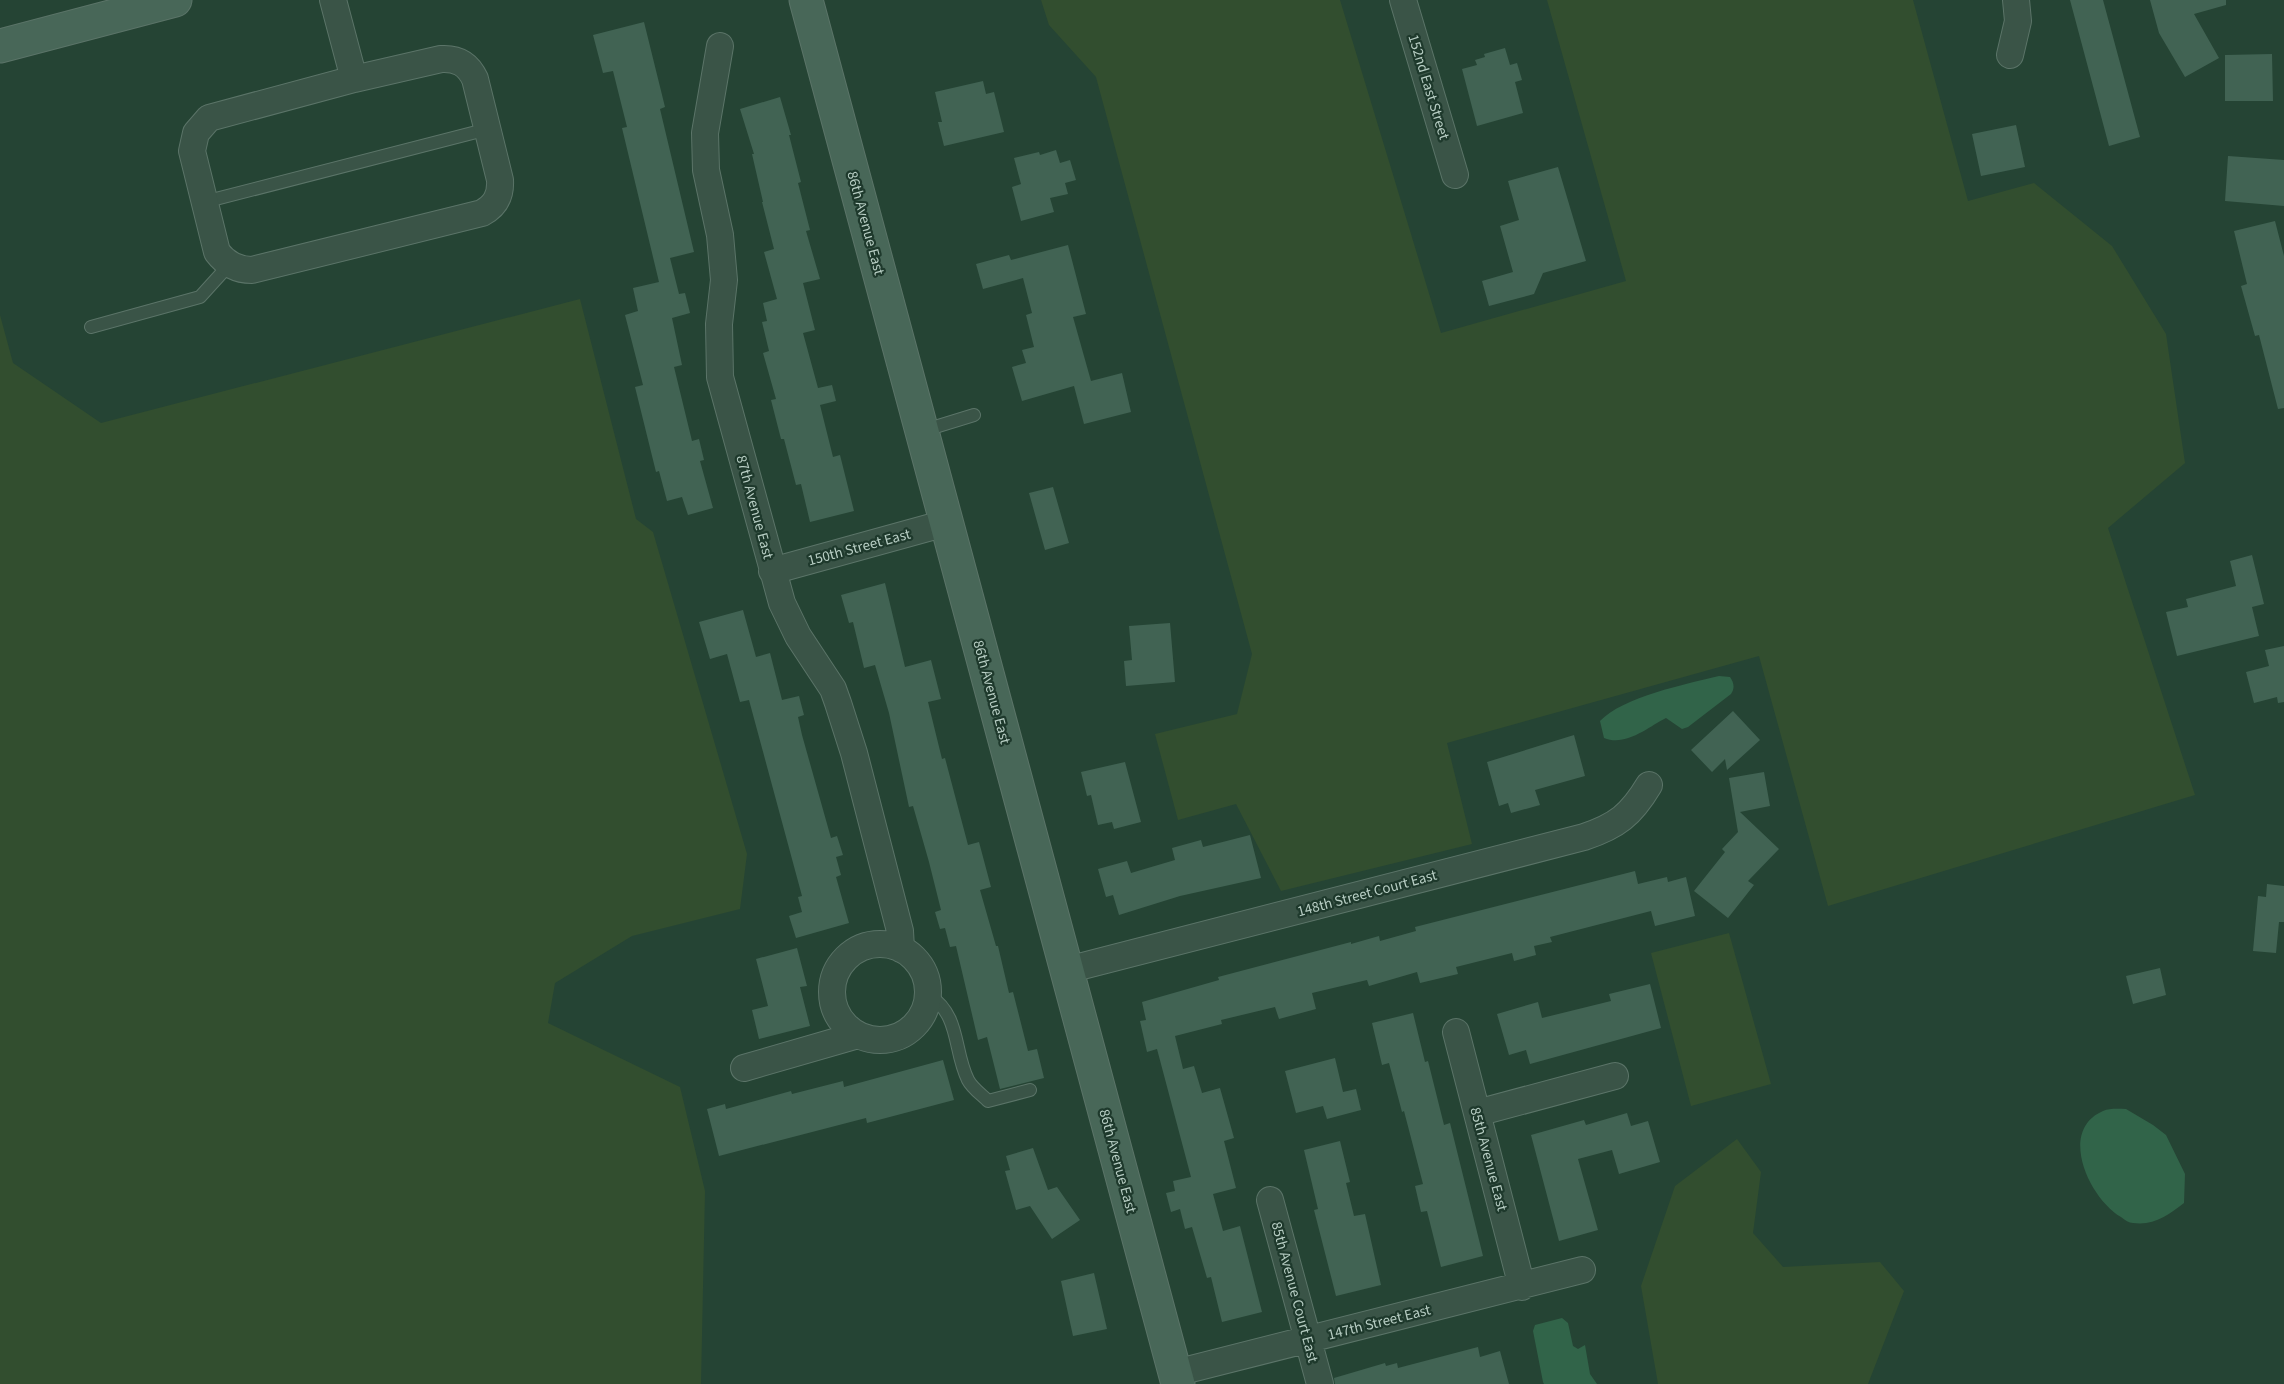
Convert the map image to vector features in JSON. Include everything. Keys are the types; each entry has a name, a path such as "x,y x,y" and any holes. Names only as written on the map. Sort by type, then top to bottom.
{"street":[{"path":"0,46 175,0"},
{"path":"333,0 354,79"},
{"name":"86th Avenue East","path":"806,0 1177,1379"},
{"name":"152nd East Street","path":"1403,0 1455,175"},
{"path":"2010,55 2018,21 2016,0"},
{"name":"87th Avenue East","path":"720,46 705,133 706,170 720,235 724,280 719,324 720,377 782,603 794,628 833,689 854,753 900,931 901,949"},
{"path":"441,59 457,61 471,69 488,129 501,188 495,203 482,213 252,270 230,265 217,252 192,151 196,133 209,118 354,79 441,59"},
{"name":"150th Street East","path":"772,571 946,523"},
{"name":"148th Street Court East","path":"1067,970 1584,837 1605,830 1625,818 1649,785"},
{"path":"880,943 910,953 921,965 927,980 929,995 925,1011 917,1024 904,1034 889,1039 873,1040 858,1035 845,1025 836,1012 832,996 833,980 840,966 850,954 864,946 880,943"},
{"name":"85th Avenue East","path":"1456,1032 1522,1287"},
{"path":"744,1068 858,1035"},
{"path":"1477,1113 1615,1076"},
{"name":"85th Avenue Court East","path":"1270,1200 1320,1384"},
{"name":"147th Street East","path":"1177,1379 1308,1340 1582,1270"}],"lane":[{"path":"204,202 488,129"},
{"path":"91,327 200,297 230,265"},
{"path":"921,432 974,416"},
{"path":"929,995 948,1012 968,1082 988,1101 1030,1090"}],"shaded area":[{"path":"1041,0 1340,0 1441,333 1626,281 1547,0 1913,0 1968,201 2034,183 2112,246 2166,334 2185,463 2108,528 2195,795 1828,906 1759,656 1447,743 1472,844 1281,891 1236,804 1178,820 1155,734 1237,714 1252,654 1096,77 1049,25"},
{"path":"580,299 636,519 653,532 747,854 740,909 632,936 555,983 548,1023 680,1087 705,1191 701,1384 0,1384 0,315 13,363 101,423"},
{"path":"1719,676 1730,677 1733,685 1731,694 1688,727 1682,729 1666,718 1629,738 1612,740 1604,738 1600,721 1624,705 1656,692"},
{"path":"1729,933 1771,1084 1691,1106 1651,953"},
{"path":"2126,1109 2166,1135 2185,1174 2184,1203 2148,1223 2130,1222 2109,1208 2099,1196 2083,1165 2080,1149 2082,1133 2089,1121 2106,1110"},
{"path":"1737,1139 1761,1172 1753,1233 1783,1267 1880,1262 1904,1291 1868,1384 1658,1384 1641,1286 1675,1186"},
{"path":"1562,1318 1568,1323 1573,1346 1578,1349 1585,1345 1590,1374 1597,1384 1544,1384 1533,1331 1535,1325"}],"building":[{"path":"2070,0 2103,0 2140,137 2109,146"},
{"path":"2150,0 2226,0 2226,5 2194,14 2219,58 2185,77 2159,33"},
{"path":"644,22 665,107 660,109 694,252 670,258 679,294 685,293 690,313 672,318 682,365 674,367 692,441 699,439 704,460 700,461 713,508 688,515 682,497 667,501 659,471 656,472 635,387 643,385 625,315 638,311 633,288 659,282 622,128 627,127 613,71 603,73 593,35"},
{"path":"1505,48 1510,65 1517,63 1522,80 1515,82 1523,113 1477,126 1462,69 1477,65 1475,60 1485,57 1484,54"},
{"path":"2272,54 2273,101 2225,101 2225,55"},
{"path":"983,81 986,94 994,92 1004,132 944,146 938,122 942,122 935,92"},
{"path":"780,97 801,182 798,183 810,230 806,231 820,279 803,283 815,330 803,333 818,388 832,385 836,401 820,405 833,457 840,455 854,511 810,522 801,484 796,485 784,439 781,439 771,400 776,399 763,353 769,351 762,322 767,321 763,303 777,299 764,252 774,249 762,202 752,154 754,154 740,109"},
{"path":"2016,125 2025,167 1981,176 1972,134"},
{"path":"1056,150 1060,163 1070,160 1076,180 1065,183 1068,194 1050,198 1054,212 1021,221 1012,187 1021,184 1014,158 1039,152 1040,155"},
{"path":"2228,156 2284,160 2284,206 2225,201"},
{"path":"1558,167 1586,261 1543,273 1534,294 1489,306 1482,281 1513,272 1500,226 1519,220 1508,181"},
{"path":"2275,221 2284,256 2284,408 2278,409 2259,335 2255,336 2241,286 2247,284 2234,231"},
{"path":"1068,245 1086,314 1073,317 1091,381 1122,373 1131,412 1084,424 1074,386 1022,401 1012,367 1026,363 1022,350 1034,347 1026,315 1032,313 1023,278 983,289 976,264 1009,255 1011,260"},
{"path":"1053,487 1069,543 1045,550 1029,493"},
{"path":"2252,555 2264,604 2252,607 2259,636 2177,656 2166,612 2188,607 2186,599 2236,586 2230,561"},
{"path":"885,583 905,667 931,660 941,699 928,702 942,759 945,758 968,845 979,842 991,887 980,890 996,946 998,946 1009,993 1013,992 1028,1051 1037,1049 1044,1078 1000,1089 987,1037 978,1040 956,946 950,947 945,928 940,929 935,912 941,910 913,806 909,807 889,713 875,665 864,668 853,622 849,623 841,595"},
{"path":"743,610 756,657 770,653 782,700 799,696 804,715 798,717 802,735 831,838 837,836 843,855 836,857 841,875 836,877 849,923 796,938 789,916 802,912 798,897 802,896 749,700 740,702 727,654 710,659 699,622"},
{"path":"1170,623 1175,682 1126,686 1124,661 1132,660 1129,626"},
{"path":"2284,646 2284,702 2278,703 2277,697 2254,703 2246,672 2269,666 2265,650"},
{"path":"1733,711 1760,740 1727,770 1725,759 1712,772 1691,750"},
{"path":"1574,735 1585,776 1535,790 1540,805 1511,813 1508,803 1499,806 1487,762"},
{"path":"1125,762 1141,822 1114,829 1112,822 1098,825 1091,795 1087,796 1081,772"},
{"path":"1764,772 1770,806 1740,812 1779,849 1748,881 1754,885 1728,918 1694,891 1725,852 1722,849 1738,832 1729,778"},
{"path":"1250,835 1261,878 1180,896 1119,915 1113,895 1106,897 1098,869 1127,861 1131,873 1175,860 1172,848 1201,840 1203,847"},
{"path":"1635,871 1638,884 1667,877 1668,882 1686,877 1695,916 1655,926 1651,911 1550,937 1552,942 1534,946 1536,955 1514,961 1512,953 1456,967 1458,974 1420,983 1417,972 1369,986 1367,980 1312,993 1316,1009 1279,1019 1275,1007 1221,1020 1222,1024 1175,1036 1183,1069 1194,1066 1202,1093 1220,1088 1234,1138 1224,1141 1236,1188 1213,1194 1223,1231 1240,1226 1262,1312 1222,1322 1211,1277 1207,1278 1192,1227 1185,1229 1180,1209 1171,1212 1166,1193 1175,1191 1173,1181 1191,1177 1157,1049 1147,1052 1140,1021 1146,1020 1142,1002 1219,980 1218,977 1351,942 1351,944 1379,936 1380,941 1416,931 1415,927"},
{"path":"2267,884 2284,886 2284,922 2279,922 2276,953 2253,951 2258,896 2266,897"},
{"path":"797,948 807,986 800,987 810,1026 759,1039 752,1010 768,1006 756,959"},
{"path":"2160,968 2166,995 2133,1004 2126,976"},
{"path":"1650,984 1661,1028 1530,1064 1526,1050 1509,1055 1497,1014 1538,1002 1542,1018 1611,1001 1609,994"},
{"path":"1413,1013 1444,1125 1450,1123 1483,1256 1441,1267 1427,1211 1421,1212 1415,1186 1423,1184 1404,1111 1402,1112 1389,1063 1382,1065 1372,1023"},
{"path":"1335,1058 1343,1092 1356,1089 1361,1110 1327,1119 1323,1106 1296,1113 1285,1071"},
{"path":"943,1060 954,1100 867,1123 866,1118 719,1156 707,1109 725,1104 726,1109 791,1091 792,1094 843,1081 844,1087"},
{"path":"1627,1113 1631,1126 1648,1121 1660,1162 1619,1174 1612,1150 1578,1159 1598,1230 1559,1241 1531,1135 1584,1120 1586,1125"},
{"path":"1340,1141 1350,1182 1346,1183 1354,1216 1365,1214 1381,1285 1336,1296 1314,1210 1318,1209 1304,1150"},
{"path":"1033,1148 1048,1190 1057,1187 1080,1220 1052,1239 1030,1206 1016,1210 1005,1171 1010,1170 1006,1156"},
{"path":"1094,1273 1107,1329 1073,1336 1061,1281"},
{"path":"1478,1347 1480,1357 1500,1351 1509,1384 1335,1384 1334,1378 1385,1363 1386,1366 1397,1363 1398,1368"}]}
